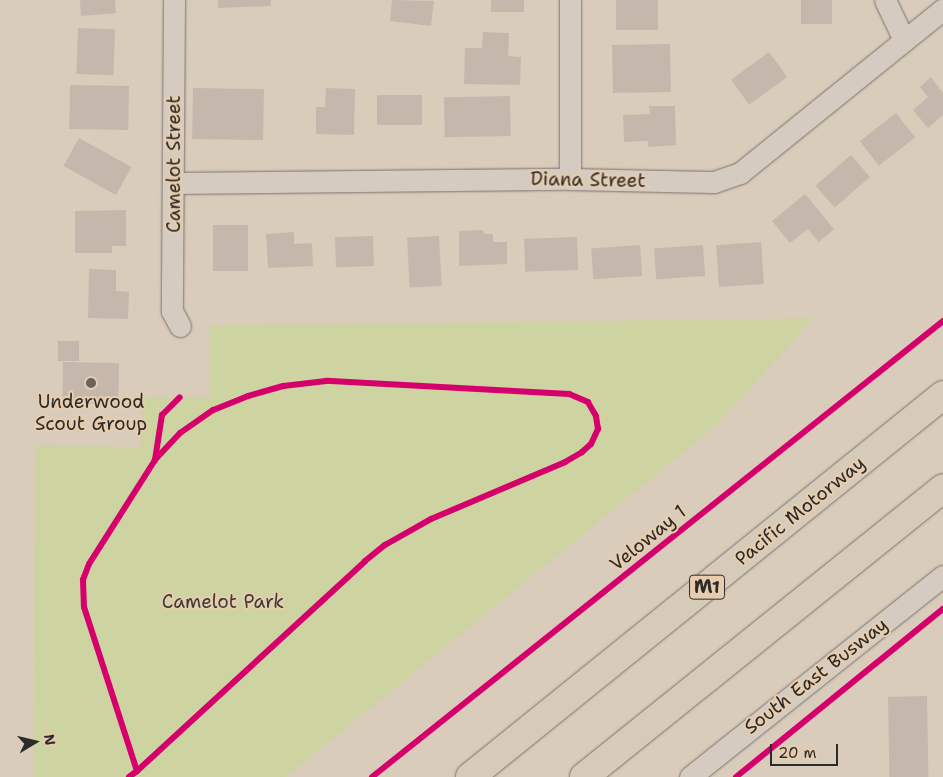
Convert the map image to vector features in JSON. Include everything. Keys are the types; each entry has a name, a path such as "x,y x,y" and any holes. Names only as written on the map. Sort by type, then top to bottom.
{"highway":[{"name":"Pacific Motorway","path":"470,777 943,395"},
{"path":"584,777 943,488"}],"street":[{"name":"Camelot Street","path":"174,0 172,311 180,326"},
{"path":"570,0 570,179"},
{"path":"885,0 904,40"},
{"name":"Diana Street","path":"174,183 570,179 714,182 740,173 943,9"},
{"name":"South East Busway","path":"690,777 943,576"}],"green space":[{"name":"Camelot Park","path":"814,318 717,425 286,777 33,777 35,445 141,447 142,397 209,397 209,326"}],"building":[{"path":"80,0 115,0 116,13 81,16"},
{"path":"218,0 271,0 271,6 218,8"},
{"path":"392,0 434,1 431,26 390,21"},
{"path":"491,0 524,0 524,12 491,12"},
{"path":"616,0 658,0 658,30 616,30"},
{"path":"801,0 832,0 832,24 801,24"},
{"path":"78,28 115,29 113,75 76,74"},
{"path":"483,32 509,33 508,56 521,57 520,85 464,84 465,48 482,48"},
{"path":"670,44 671,92 613,93 612,45"},
{"path":"769,52 787,77 749,105 731,80"},
{"path":"931,77 943,93 943,115 928,128 913,110 928,97 920,87"},
{"path":"70,85 129,86 128,130 69,129"},
{"path":"193,88 264,89 263,140 192,139"},
{"path":"326,88 355,89 354,135 316,134 316,107 325,107"},
{"path":"377,95 422,95 422,125 377,125"},
{"path":"510,96 511,136 445,137 444,97"},
{"path":"649,106 675,106 676,145 648,147 648,141 624,142 623,115 650,114"},
{"path":"896,113 915,137 879,166 860,141"},
{"path":"79,138 131,167 116,195 63,166"},
{"path":"851,155 870,177 835,208 816,186"},
{"path":"805,194 834,229 819,242 808,229 790,243 772,221"},
{"path":"126,210 126,246 112,246 112,253 75,253 75,211"},
{"path":"213,225 248,225 248,271 213,271"},
{"path":"483,230 484,234 493,234 493,242 507,242 507,264 459,266 459,231"},
{"path":"294,232 294,244 312,243 313,266 268,268 266,234"},
{"path":"373,236 374,266 336,267 335,237"},
{"path":"439,236 442,286 410,288 407,238"},
{"path":"577,237 578,270 525,272 524,239"},
{"path":"761,242 764,284 719,287 716,245"},
{"path":"640,245 642,276 593,279 591,248"},
{"path":"703,245 705,276 656,279 654,248"},
{"path":"89,269 116,270 116,291 129,292 128,319 88,318"},
{"path":"58,341 79,341 79,361 58,361"},
{"name":"Underwood Scout Group","path":"63,362 119,363 118,404 62,403"},
{"path":"927,696 928,777 889,777 888,697"}],"cycle path":[{"name":"Veloway 1","path":"372,777 943,321"},
{"path":"129,777 137,771 365,561 385,545 431,519 565,462 582,452 591,444 598,429 596,416 588,402 569,394 326,381 283,386 248,396 213,410 180,433 155,460 89,564 83,580 84,607 137,771"},
{"path":"155,460 162,415 180,397"},
{"path":"736,777 943,609"}],"place":[{"name":"Underwood Scout Group","path":"91,383"}]}
